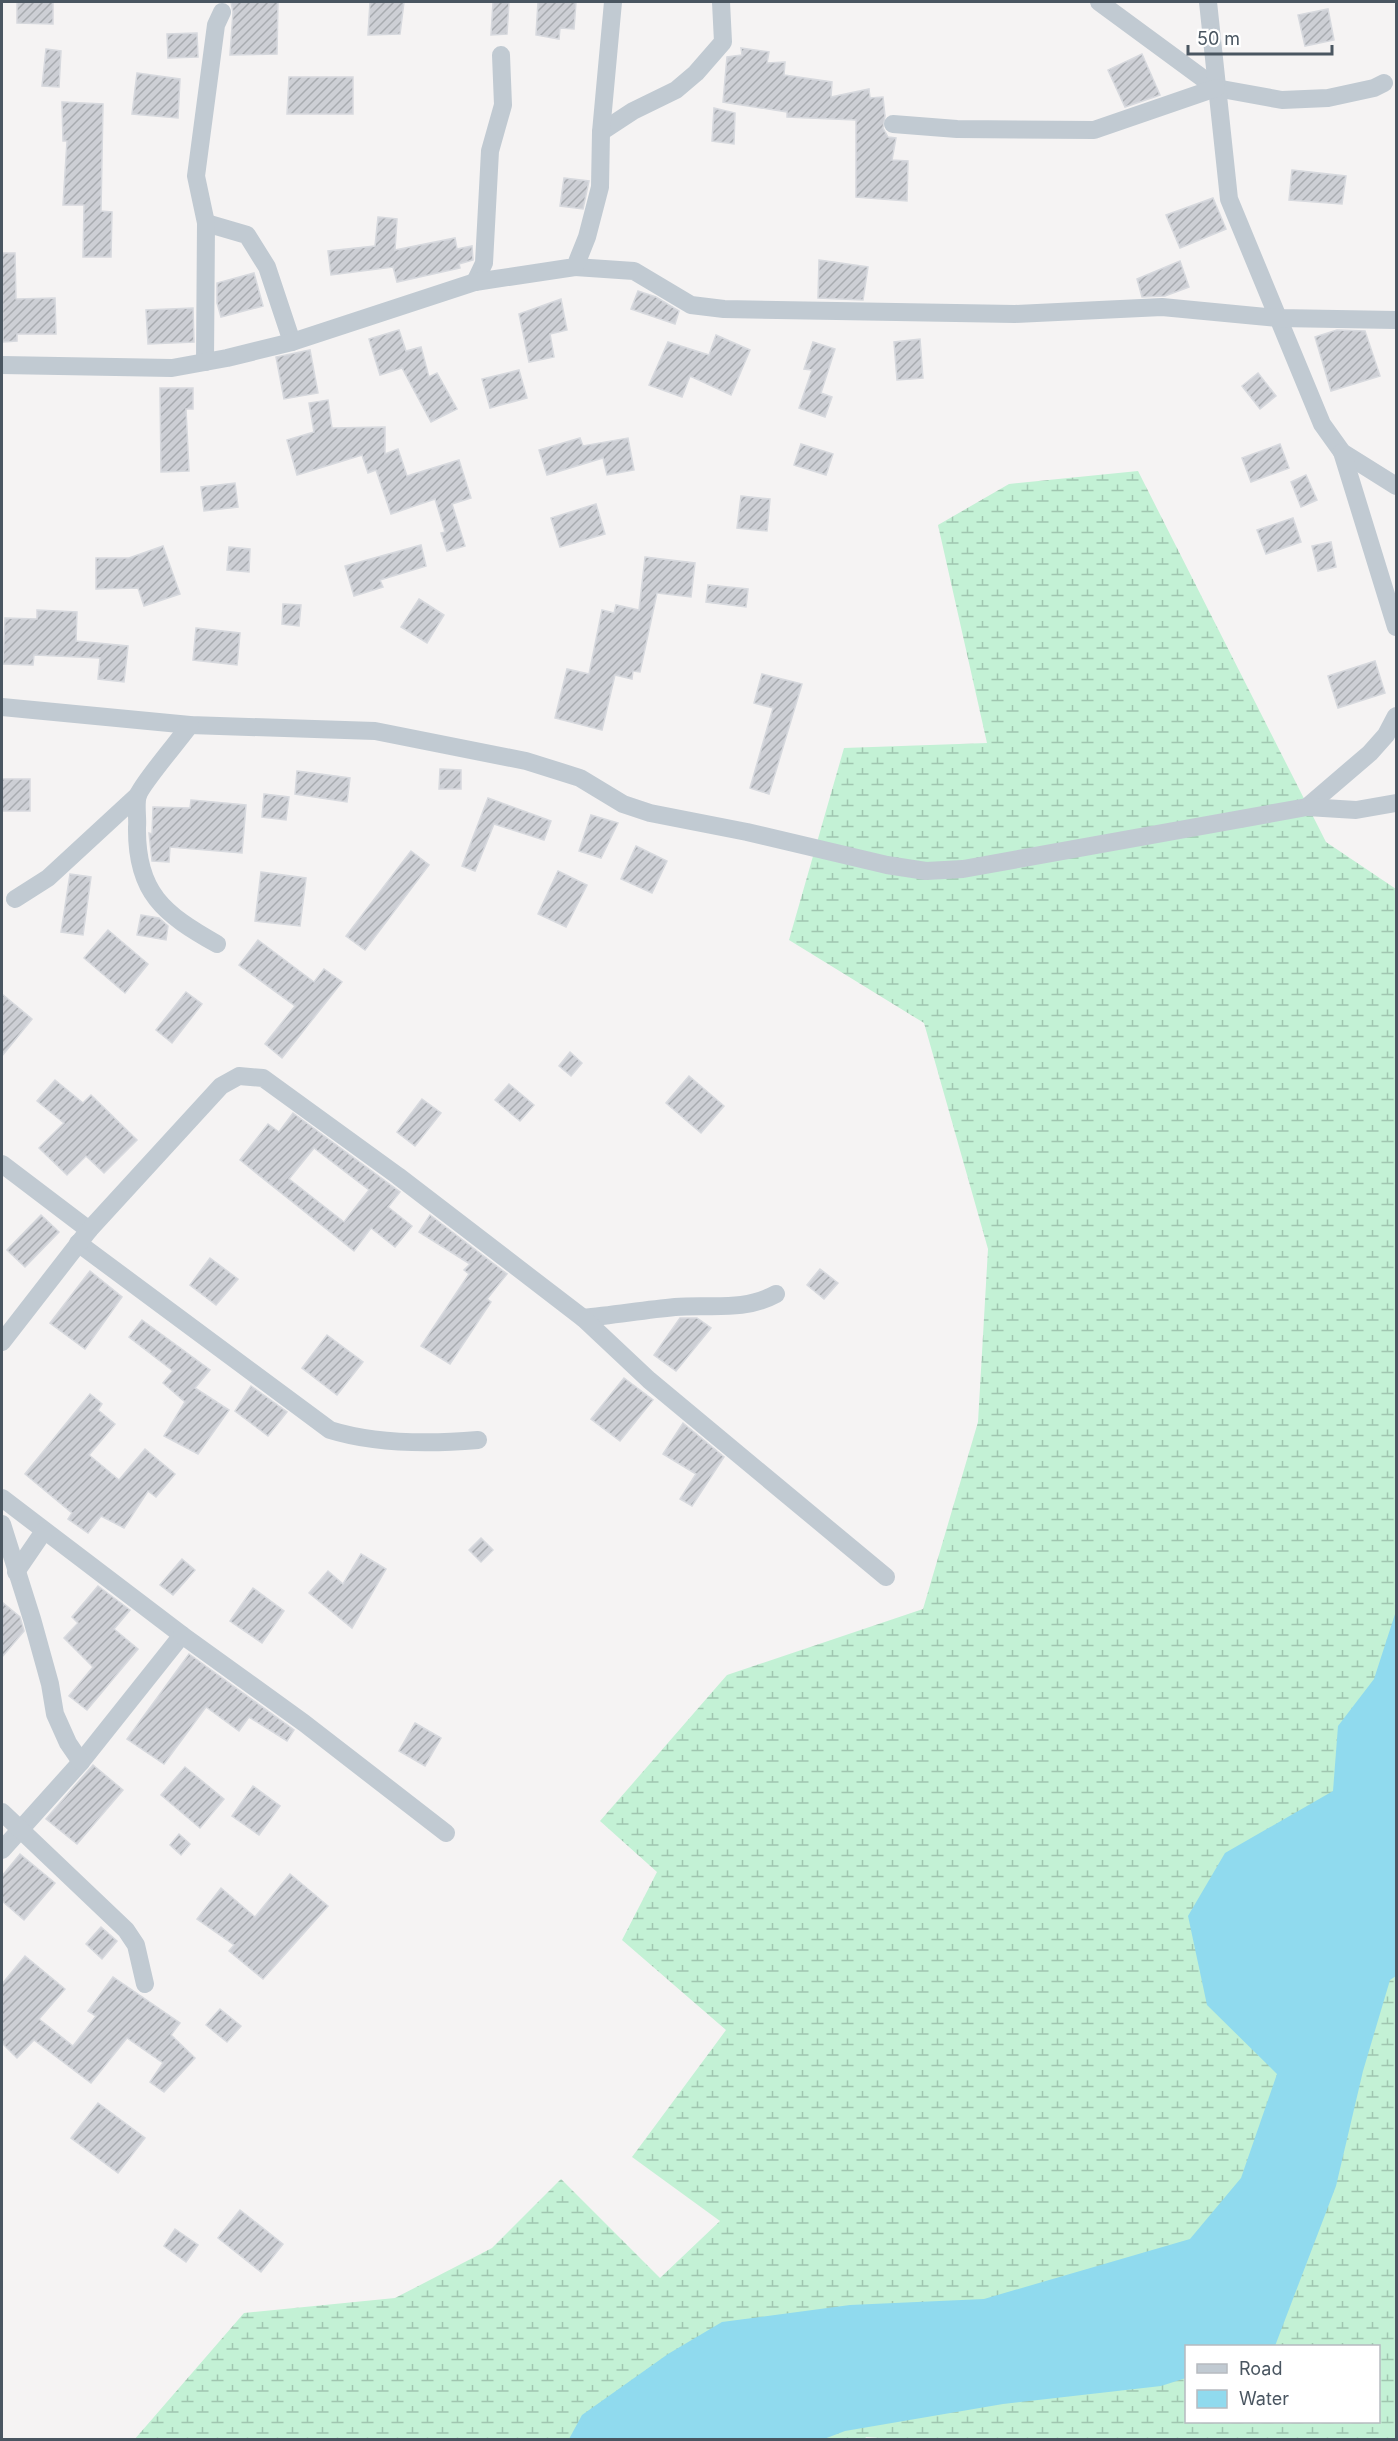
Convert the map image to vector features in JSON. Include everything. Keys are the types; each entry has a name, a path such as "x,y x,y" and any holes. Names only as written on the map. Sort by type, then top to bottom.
{"street":[{"path":"575,267 587,237 600,187 601,132 613,2"},
{"path":"601,132 633,111 676,90 696,74 723,42 721,2"},
{"path":"1099,2 1216,88 1282,100 1328,98 1374,88 1383,83"},
{"path":"1208,2 1229,199 1322,424 1342,452 1396,627"},
{"path":"205,362 206,223 196,176 216,25 222,12"},
{"path":"475,282 484,263 490,151 503,105 501,55"},
{"path":"893,124 957,129 1094,130 1216,88"},
{"path":"206,223 247,235 267,267 292,342"},
{"path":"2,365 172,368 292,342 475,282 575,267 634,271 691,305 724,309 1015,314 1161,307 1278,318 1396,320"},
{"path":"1342,452 1396,486"},
{"path":"2,707 190,724 375,731 526,761 580,778 623,804 650,813 747,832 856,859 926,871 963,869 1307,807 1356,810 1396,803"},
{"path":"1307,807 1370,753 1386,735 1396,716"},
{"path":"15,899 48,878 138,795 190,724"},
{"path":"138,795 137,847 142,874 156,899 180,923 217,944"},
{"path":"2,1342 83,1237 221,1086 238,1076 263,1078 398,1176 583,1318 649,1380 886,1576"},
{"path":"2,1164 83,1237 330,1430 370,1439 453,1442 478,1440"},
{"path":"583,1318 678,1307 735,1308 760,1303 776,1294"},
{"path":"2,1498 182,1635 304,1723 446,1833"},
{"path":"2,1524 50,1684 55,1714 68,1743 81,1762"},
{"path":"16,1572 44,1531"},
{"path":"2,1850 81,1762 182,1635"},
{"path":"2,1812 126,1930 136,1945 145,1984"}],"green space":[{"path":"1138,471 1326,842 1396,889 1396,2439 910,2440 866,2437 864,2440 134,2440 244,2313 395,2298 492,2248 561,2179 660,2278 720,2221 632,2157 726,2030 622,1940 657,1872 600,1821 727,1675 923,1609 978,1422 988,1249 924,1023 789,940 844,748 987,743 938,525 1009,484"}],"water":[{"path":"1396,1611 1396,1976 1390,1980 1363,2071 1336,2186 1275,2345 1185,2345 1185,2378 1161,2386 1003,2404 845,2431 824,2439 569,2439 582,2415 668,2354 722,2322 850,2305 984,2299 1190,2239 1241,2178 1277,2074 1207,2005 1188,1916 1225,1853 1333,1791 1338,1726 1374,1679"}],"building":[{"path":"17,2 53,2 53,24 17,23"},
{"path":"231,2 278,2 277,54 230,55 233,12"},
{"path":"370,2 404,2 400,34 368,35"},
{"path":"493,2 509,2 507,34 491,35"},
{"path":"538,2 576,2 574,29 560,28 559,39 536,35"},
{"path":"1328,9 1334,40 1305,46 1298,15"},
{"path":"197,33 198,57 168,58 167,34"},
{"path":"741,48 769,52 767,63 785,62 784,75 832,82 831,97 869,89 870,98 883,97 885,116 883,128 888,137 896,138 892,160 908,161 907,201 856,197 856,120 787,117 787,112 723,102 727,57 742,55"},
{"path":"46,49 61,51 59,87 42,86"},
{"path":"1142,54 1160,95 1125,107 1108,70"},
{"path":"137,73 180,79 178,118 132,114"},
{"path":"289,77 353,77 353,114 287,114"},
{"path":"62,102 103,104 101,211 112,212 111,257 83,257 84,205 63,205 67,141 63,141"},
{"path":"714,108 735,113 734,144 712,141"},
{"path":"1292,170 1346,176 1342,204 1289,200"},
{"path":"564,178 589,181 583,209 560,206"},
{"path":"1213,198 1226,229 1180,248 1166,215"},
{"path":"378,217 397,219 395,250 455,238 457,249 472,246 473,260 459,264 460,268 397,282 393,267 331,275 328,251 375,246"},
{"path":"2,253 15,253 16,299 55,298 56,334 17,334 17,341 3,342"},
{"path":"819,260 868,267 863,300 818,298"},
{"path":"1180,261 1189,287 1165,296 1142,297 1137,279"},
{"path":"254,273 263,306 221,317 217,303 217,283"},
{"path":"638,291 656,297 679,311 675,324 631,309"},
{"path":"561,299 567,330 550,334 554,357 529,362 519,314"},
{"path":"193,308 194,342 148,344 146,310"},
{"path":"399,330 406,351 421,347 429,377 437,373 457,409 431,422 402,368 380,375 369,339"},
{"path":"1337,330 1365,331 1380,376 1331,391 1315,337"},
{"path":"716,335 750,350 731,395 690,376 682,397 649,385 668,342 709,355"},
{"path":"920,339 923,378 897,380 894,342"},
{"path":"813,342 835,349 821,393 832,397 825,417 799,408 812,370 804,369"},
{"path":"310,350 318,393 284,399 276,357"},
{"path":"519,370 527,398 490,408 482,379"},
{"path":"1258,373 1276,396 1260,409 1242,386"},
{"path":"160,388 193,388 193,409 186,409 189,471 161,472"},
{"path":"328,400 332,428 385,427 385,454 398,449 407,476 459,460 471,498 452,504 465,546 447,551 441,533 445,532 435,499 391,514 376,470 368,473 362,455 297,475 287,440 314,432 309,403"},
{"path":"580,438 583,446 628,438 634,470 607,475 603,458 547,475 539,450"},
{"path":"801,444 833,454 826,475 794,465"},
{"path":"1280,444 1289,468 1251,482 1242,458"},
{"path":"1306,475 1317,500 1301,507 1291,482"},
{"path":"235,483 238,507 204,511 201,487"},
{"path":"741,496 770,499 767,531 737,528"},
{"path":"596,504 605,534 560,547 551,518"},
{"path":"1293,518 1301,542 1266,554 1257,530"},
{"path":"1331,542 1336,567 1318,571 1312,546"},
{"path":"421,545 426,566 380,580 383,587 354,596 345,566"},
{"path":"163,546 180,594 144,606 138,588 96,589 96,558 129,558"},
{"path":"229,547 250,549 249,572 227,570"},
{"path":"645,557 695,563 691,597 657,593 640,672 633,671 632,679 615,675 602,730 555,718 567,669 589,674 602,610 614,613 616,605 639,610"},
{"path":"708,585 748,589 746,607 706,602"},
{"path":"419,599 444,615 427,643 401,627"},
{"path":"283,604 301,605 299,626 282,624"},
{"path":"37,610 77,612 76,641 128,646 124,682 98,679 100,658 34,655 33,665 3,664 5,618 37,619"},
{"path":"196,628 240,633 237,665 193,660"},
{"path":"1375,661 1385,693 1338,708 1328,676"},
{"path":"762,674 802,684 769,794 750,788 773,708 754,703"},
{"path":"440,769 461,770 461,789 439,789"},
{"path":"297,771 350,778 347,802 295,794"},
{"path":"2,779 30,779 30,811 2,811"},
{"path":"264,794 289,797 286,820 262,817"},
{"path":"488,798 551,821 544,840 494,824 475,871 462,866"},
{"path":"191,800 246,805 242,853 170,847 169,862 152,861 149,833 152,834 153,807 190,808"},
{"path":"591,815 618,823 601,858 579,851"},
{"path":"636,846 667,861 652,893 621,879"},
{"path":"411,851 429,865 365,950 346,936"},
{"path":"558,871 587,885 566,927 538,914"},
{"path":"261,872 306,878 300,926 255,921"},
{"path":"70,874 91,877 83,935 61,932"},
{"path":"141,915 159,918 168,926 166,940 137,935"},
{"path":"108,930 148,964 125,993 84,958"},
{"path":"258,940 314,982 324,969 342,982 282,1058 265,1044 295,1006 239,965"},
{"path":"186,992 202,1004 172,1043 156,1030"},
{"path":"2,994 32,1019 2,1056"},
{"path":"570,1052 582,1063 571,1076 559,1066"},
{"path":"689,1076 724,1106 701,1133 666,1103"},
{"path":"55,1080 83,1103 91,1095 137,1140 104,1173 86,1156 67,1175 39,1148 64,1123 37,1101"},
{"path":"509,1084 534,1105 520,1121 495,1100"},
{"path":"422,1099 441,1113 415,1146 397,1132"},
{"path":"293,1113 400,1192 388,1207 412,1226 395,1247 371,1228 354,1251 240,1160 268,1124 279,1132","holes":["314,1148 369,1190 344,1222 289,1179"]},
{"path":"41,1215 59,1232 25,1267 7,1250"},
{"path":"430,1215 507,1274 487,1299 491,1302 450,1364 421,1346 469,1274 464,1270 470,1264 419,1232"},
{"path":"210,1258 238,1279 216,1305 190,1285"},
{"path":"820,1269 838,1283 824,1299 807,1285"},
{"path":"90,1271 122,1297 85,1349 50,1323"},
{"path":"680,1318 697,1318 711,1328 676,1371 654,1355"},
{"path":"142,1320 210,1370 195,1388 229,1410 198,1454 164,1436 185,1402 163,1383 173,1371 129,1337"},
{"path":"327,1335 363,1362 337,1395 302,1368"},
{"path":"624,1378 653,1400 620,1441 591,1419"},
{"path":"251,1386 287,1412 268,1436 235,1411"},
{"path":"90,1394 102,1404 98,1410 115,1424 89,1455 119,1480 145,1449 175,1474 156,1497 148,1491 124,1528 101,1516 88,1533 68,1519 72,1513 25,1474"},
{"path":"683,1423 724,1457 692,1506 680,1499 696,1474 663,1454"},
{"path":"481,1538 493,1550 481,1562 469,1550"},
{"path":"361,1554 386,1569 352,1628 309,1593 328,1571 343,1584"},
{"path":"182,1559 195,1570 173,1595 160,1585"},
{"path":"98,1586 130,1610 114,1629 138,1649 87,1710 69,1696 93,1667 64,1638 78,1623 72,1617"},
{"path":"253,1588 284,1611 262,1643 230,1621"},
{"path":"2,1602 20,1617 24,1631 2,1657"},
{"path":"189,1654 294,1730 287,1741 249,1717 239,1731 206,1707 164,1764 127,1739"},
{"path":"415,1723 441,1738 425,1766 399,1751"},
{"path":"93,1765 123,1790 77,1844 46,1819"},
{"path":"185,1767 224,1799 200,1828 161,1795"},
{"path":"253,1786 280,1806 259,1835 232,1816"},
{"path":"179,1834 190,1844 181,1855 170,1845"},
{"path":"20,1854 55,1883 24,1920 2,1901 2,1876"},
{"path":"290,1874 328,1906 263,1979 229,1951 234,1945 197,1919 221,1888 255,1917"},
{"path":"101,1927 117,1941 102,1959 86,1944"},
{"path":"25,1956 65,1989 39,2019 73,2046 96,2016 88,2011 113,1977 180,2023 171,2035 195,2058 164,2092 150,2082 163,2063 127,2038 91,2083 34,2040 17,2058 2,2043 2,1984"},
{"path":"220,2009 241,2026 227,2042 206,2025"},
{"path":"98,2103 145,2138 118,2173 71,2138"},
{"path":"240,2210 283,2244 261,2272 218,2238"},
{"path":"175,2229 198,2245 186,2262 164,2246"}]}
